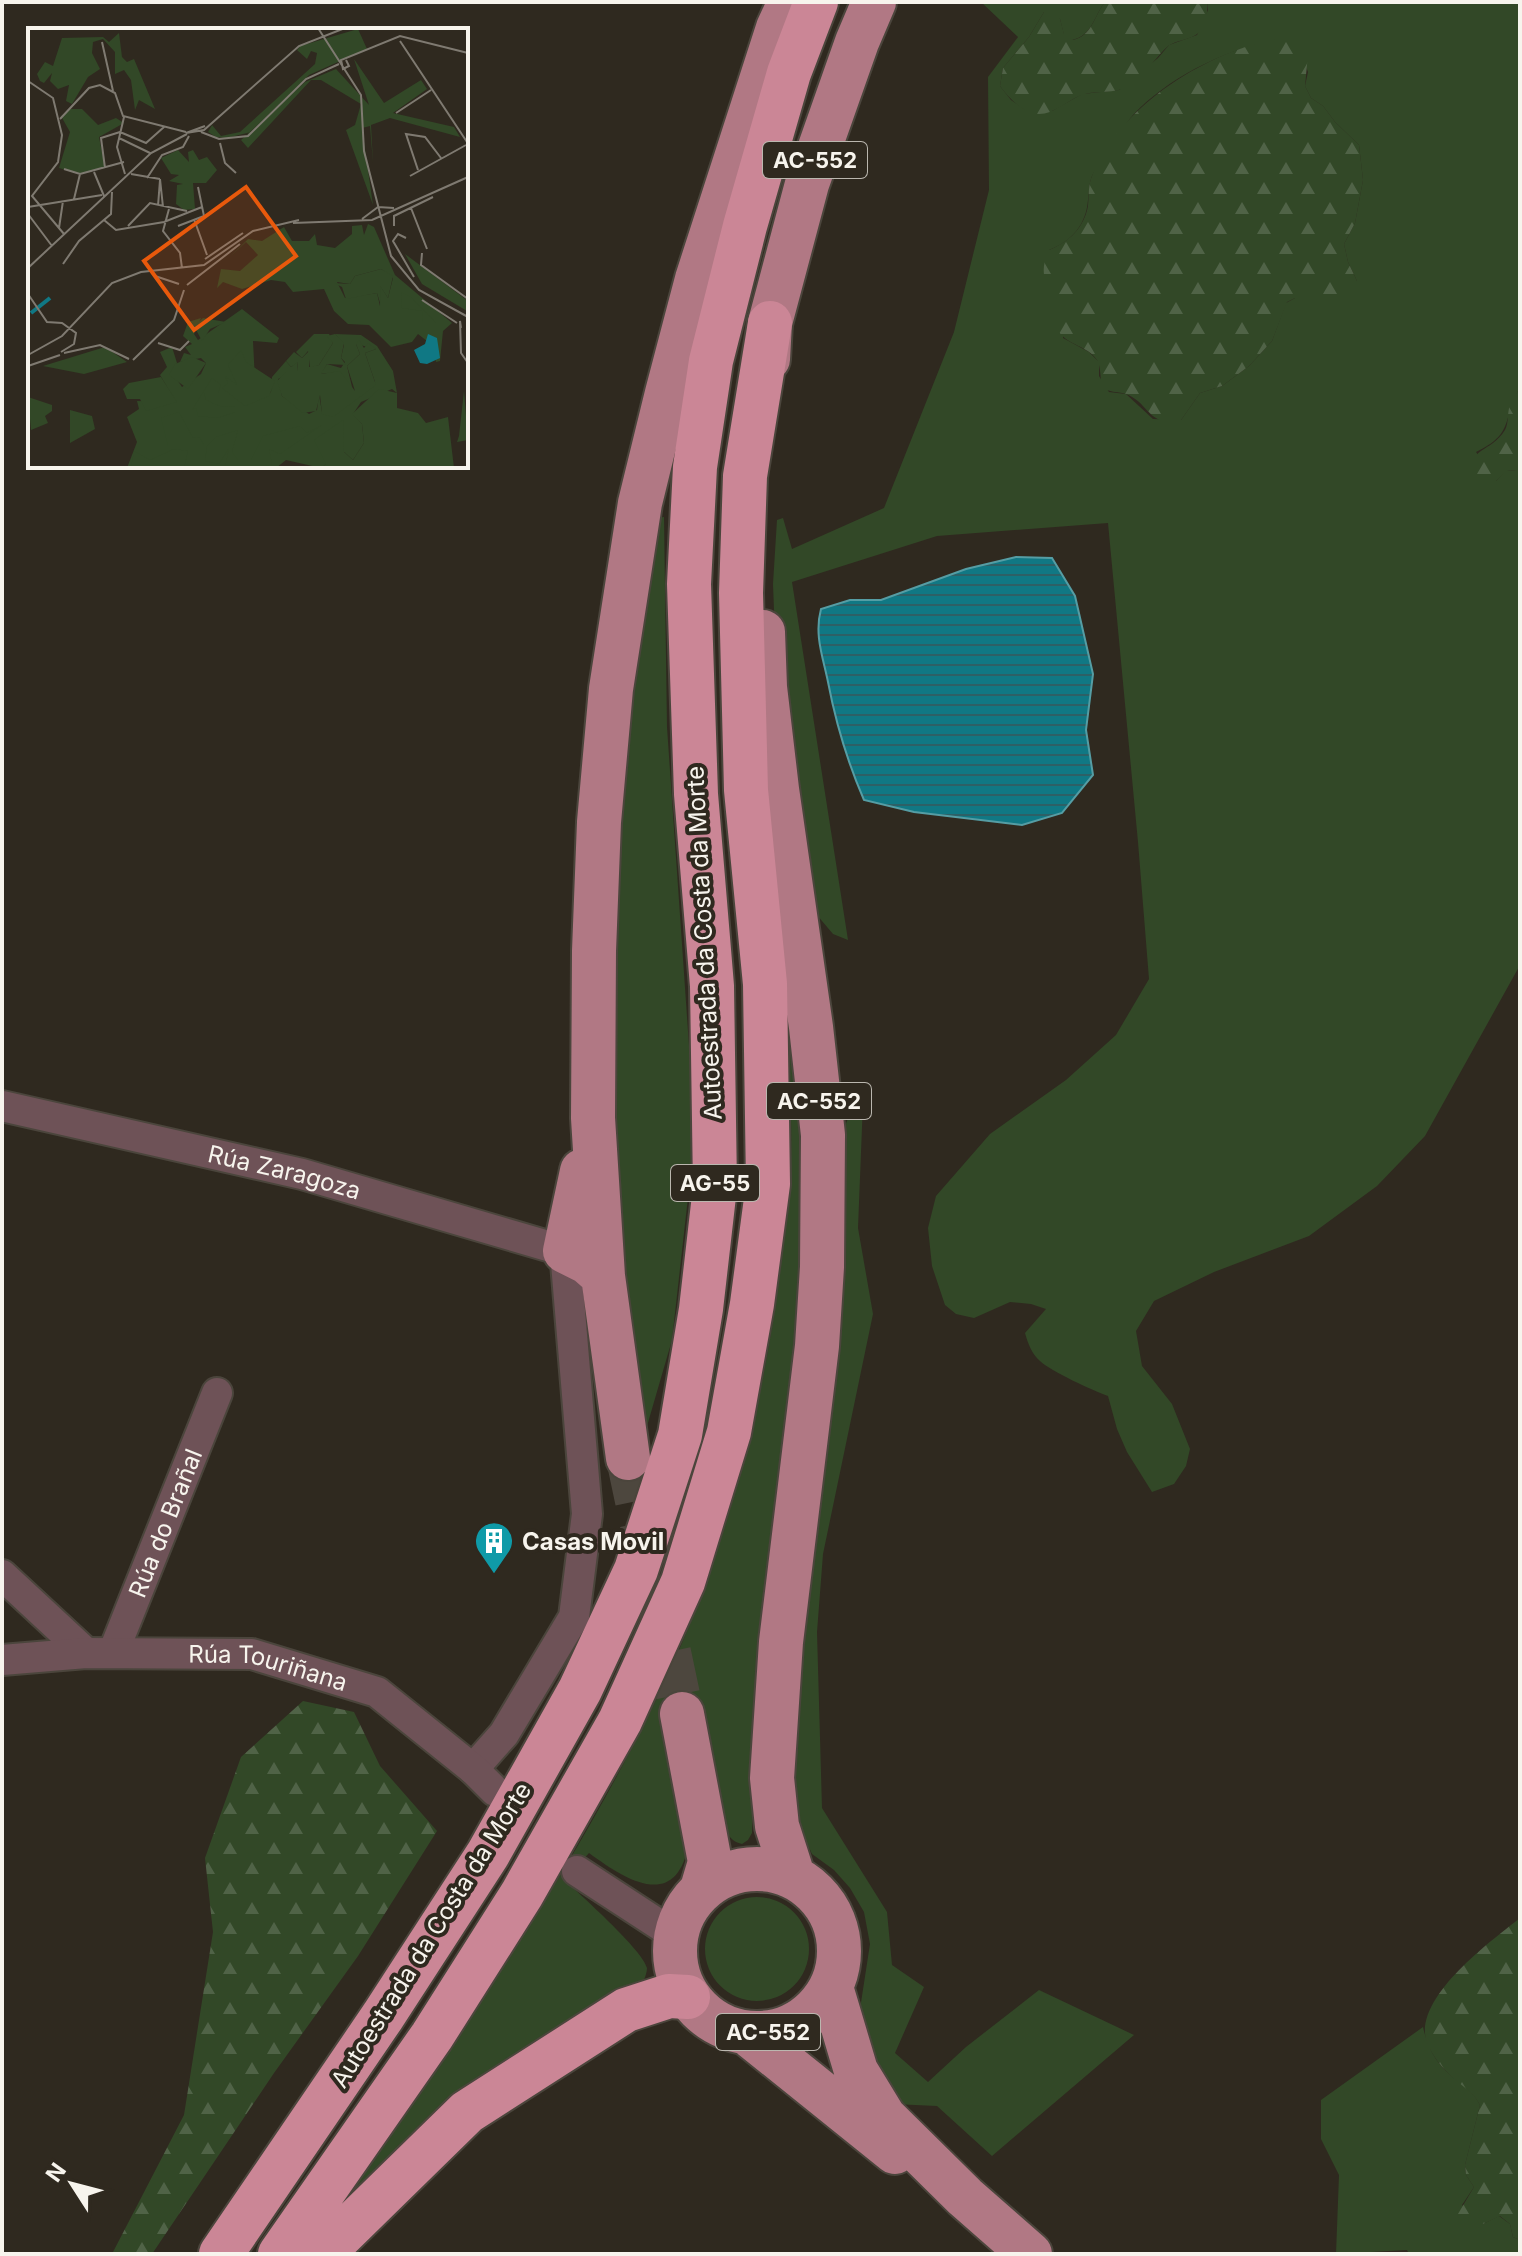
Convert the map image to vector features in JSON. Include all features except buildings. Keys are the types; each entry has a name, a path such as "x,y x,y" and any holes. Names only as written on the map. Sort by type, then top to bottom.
{"highway":[{"name":"Autoestrada da Costa da Morte","path":"221,2254 383,2016 488,1854 580,1690 636,1570 680,1435 701,1309 715,1187 712,986 696,794 689,584 695,467 711,361 745,226 789,73 816,2"},
{"name":"Autoestrada da Costa da Morte","path":"280,2254 432,2036 522,1894 620,1721 683,1582 729,1432 752,1304 768,1184 765,984 746,790 741,593 745,476 770,323"},
{"path":"322,2254 467,2112 626,2010 669,1996 688,1997"}],"main road":[{"name":"AC-552","path":"628,1458 603,1276 593,1118 599,822 611,689 640,503 697,279 778,28 790,2"},
{"name":"AC-552","path":"675,1935 674,1957 678,1978 688,1997 704,2015 724,2027 747,2033 772,2032 796,2023 817,2008 831,1987 839,1963 838,1937 830,1912 814,1891 793,1876 777,1826 772,1778 781,1642 817,1346 822,1267 823,1135 765,687 761,483 770,323 807,184 874,2"},
{"path":"593,1118 565,1251 587,1262 603,1276"},
{"path":"682,1714 710,1862 702,1889"},
{"path":"675,1935 685,1910 702,1889 722,1876 746,1869 770,1869 793,1876"},
{"name":"AC-552","path":"831,1987 856,2071 884,2117 965,2197 1030,2254"},
{"name":"AC-552","path":"747,2033 879,2141 965,2197"}],"street":[{"name":"Rúa Zaragoza","path":"2,1106 302,1174 565,1251"},
{"path":"473,1769 504,1734 574,1617 587,1514 565,1251"},
{"name":"Rúa do Brañal","path":"99,1653 217,1393"},
{"path":"2,1575 99,1653"},
{"name":"Rúa Touriñana","path":"2,1660 99,1653 252,1654 377,1692 473,1769 495,1791"},
{"path":"577,1871 675,1935"}],"green space":[{"path":"981,2 1105,2 1088,30 1072,40 1064,35 1060,19 1044,12 1029,37 1003,68 1000,86 1011,100 1024,109 1052,111 1082,94 1119,90 1169,45 1197,35 1208,10 1207,2 1520,2 1520,388 1502,432 1476,452 1496,481 1507,470 1518,471 1520,482 1520,965 1425,1136 1377,1186 1309,1236 1214,1272 1154,1301 1136,1331 1142,1366 1172,1404 1190,1449 1186,1466 1174,1484 1152,1492 1127,1452 1108,1396 1053,1370 1033,1352 1025,1333 1046,1309 1010,1302 974,1318 956,1314 945,1305 932,1266 928,1228 936,1196 990,1134 1066,1080 1116,1035 1149,979 1108,523 937,536 792,582 848,940 833,934 811,908 776,661 773,584 777,520 783,518 792,549 884,508 954,332 989,190 988,77 1018,37","holes":["1295,37 1308,72 1305,86 1311,98 1323,106 1359,145 1363,180 1355,223 1344,244 1357,281 1286,303 1272,341 1249,366 1222,386 1200,393 1181,420 1153,419 1126,394 1109,392 1099,376 1099,362 1089,352 1063,338 1065,311 1049,250 1065,242 1081,224 1087,209 1092,176 1127,123 1167,86 1230,53"]},
{"path":"1105,2 1207,2 1207,10 1204,24 1197,34 1167,47 1141,76 1122,89 1084,94 1055,110 1039,114 1027,111 1012,100 1000,86 1003,68 1029,37 1044,12 1053,9 1064,34 1073,40 1089,30"},
{"path":"1295,36 1308,54 1305,86 1311,98 1323,106 1359,145 1363,180 1355,223 1344,244 1357,281 1354,295 1345,304 1326,307 1295,298 1287,302 1272,341 1249,366 1222,386 1200,393 1181,420 1162,421 1134,398 1102,387 1097,360 1059,332 1063,307 1046,282 1044,271 1049,250 1063,243 1079,227 1086,214 1091,180 1106,149 1149,101 1205,64 1265,41"},
{"path":"1520,388 1520,482 1517,471 1508,470 1496,481 1478,485 1469,479 1473,460 1505,430 1510,405"},
{"path":"664,517 667,727 692,1089 692,1162 672,1340 638,1457 606,1134 614,799 652,518"},
{"path":"787,997 813,1186 756,1736 752,1833 748,1840 738,1843 730,1837 724,1824 689,1842 683,1864 674,1877 662,1884 634,1880 589,1853 565,1880 635,1949 647,1968 644,1980 354,2193 347,2188 468,2018 580,1842 646,1720 698,1605 738,1482 754,1420 777,1294 791,1161"},
{"path":"863,1102 858,1228 873,1314 823,1554 817,1632 822,1808 887,1912 892,1965 924,1987 895,2053 928,2082 966,2047 1039,1990 1134,2035 992,2156 937,2106 893,2104 879,2085 860,2009 870,1944 864,1912 850,1888 834,1870 812,1854 799,1827 792,1796 838,1143 849,1116"},
{"path":"303,1701 354,1712 380,1766 437,1831 358,1956 274,2073 152,2254 112,2254 184,2115 213,1932 205,1858 241,1757"},
{"path":"757,1897 777,1901 794,1912 805,1929 809,1949 805,1969 794,1986 777,1997 757,2001 737,1997 720,1986 709,1969 705,1949 709,1929 720,1912 737,1901"},
{"path":"1520,1918 1520,2240 1513,2237 1510,2224 1500,2216 1483,2224 1465,2224 1458,2214 1474,2187 1466,2175 1465,2165 1480,2105 1440,2064 1431,2051 1425,2033 1428,2015 1438,1995 1471,1959"},
{"path":"1423,2027 1439,2063 1470,2091 1480,2105 1465,2165 1466,2175 1474,2187 1462,2205 1483,2224 1499,2216 1510,2224 1513,2237 1520,2240 1520,2254 1409,2254 1407,2250 1336,2254 1339,2175 1321,2139 1321,2100"}],"water":[{"path":"1016,557 1052,558 1075,596 1093,674 1086,730 1093,775 1062,813 1022,825 914,812 864,800 847,757 831,698 819,637 821,609 850,600 881,600 966,569"}],"tunnel":[{"path":"628,1458 682,1714"}],"place":[{"name":"Casas Movil","path":"494,1575"}]}
